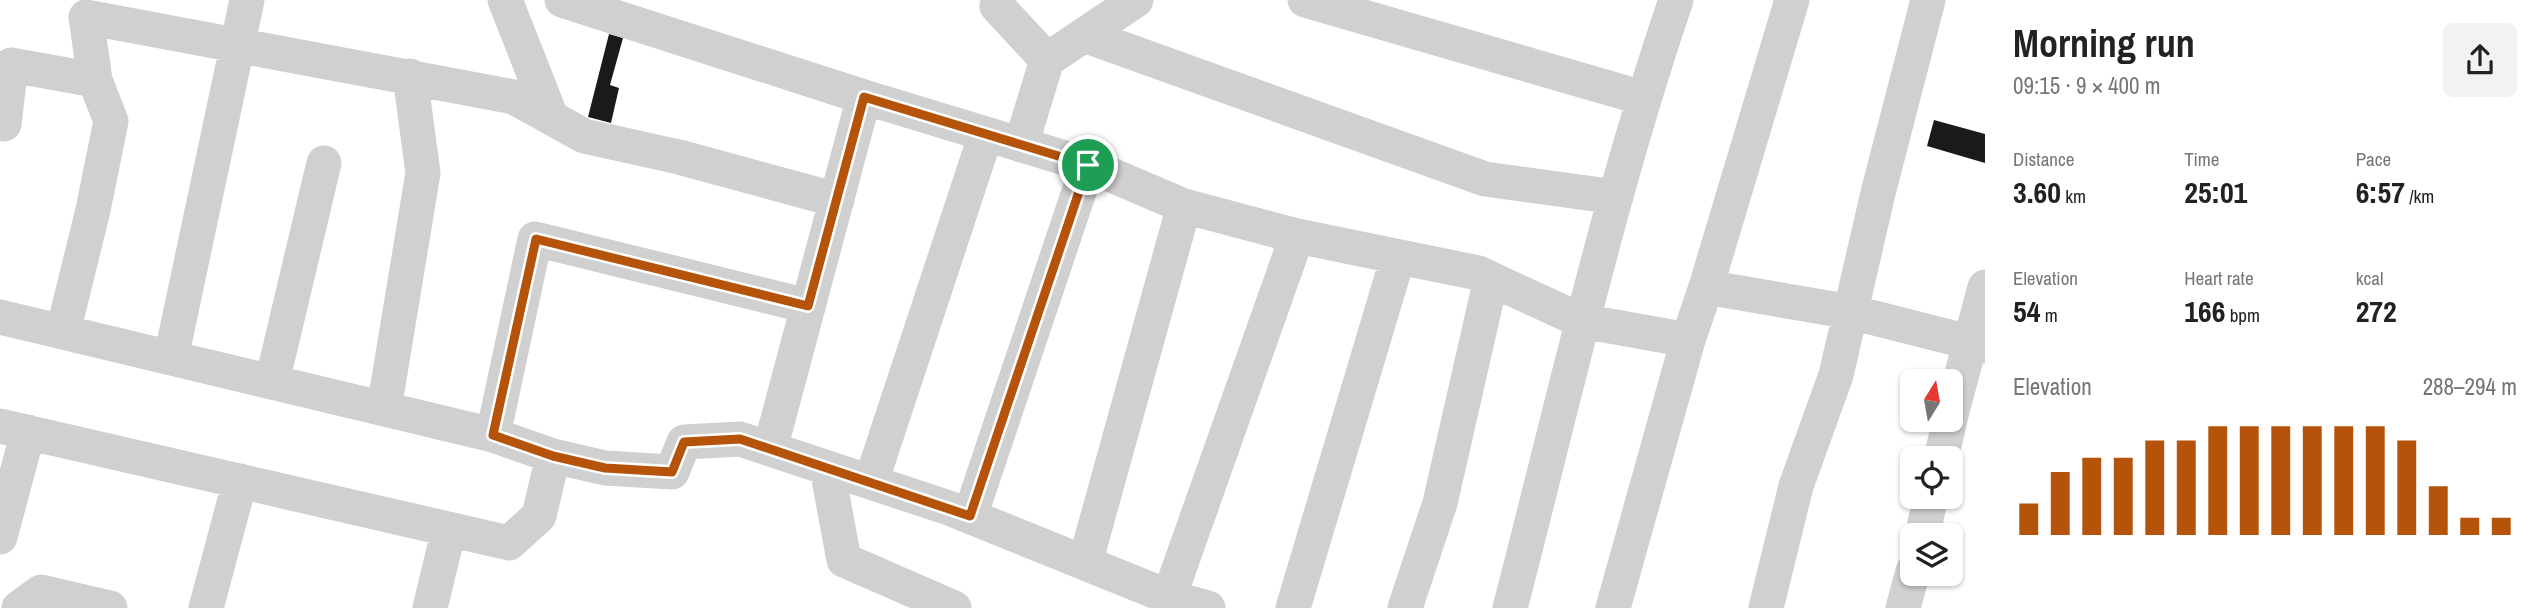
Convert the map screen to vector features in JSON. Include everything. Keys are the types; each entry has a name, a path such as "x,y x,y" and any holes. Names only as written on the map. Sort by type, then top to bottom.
{"street":[{"path":"171,358 247,0"},
{"path":"505,0 551,117"},
{"path":"562,0 864,97 1088,165 1184,206 1297,236 1478,273 1582,321 1688,340"},
{"path":"999,0 997,6 1047,60"},
{"path":"1021,145 1047,60 1136,0"},
{"path":"1305,0 1643,99"},
{"path":"1510,608 1582,321 1643,99 1676,0"},
{"path":"1613,608 1688,340 1792,0"},
{"path":"1766,608 1796,486 1836,375 1928,0"},
{"path":"63,332 93,210 111,121 95,80 86,17 514,97 584,136 679,157 836,200"},
{"path":"1084,35 1485,180 1616,197"},
{"path":"1,129 11,65 95,80"},
{"path":"384,409 423,173 410,76"},
{"path":"770,449 864,97"},
{"path":"871,482 986,134"},
{"path":"272,382 324,163"},
{"path":"970,516 1088,165"},
{"path":"1085,563 1184,206"},
{"path":"1167,602 1297,236"},
{"path":"493,435 536,239 808,306"},
{"path":"1293,608 1398,257"},
{"path":"1405,608 1440,503 1491,279"},
{"path":"1706,286 1851,312 1977,344"},
{"path":"1964,381 1977,344 1985,286"},
{"path":"0,317 493,435 553,456 605,468 672,472 684,442 740,439 970,516 1085,563 1167,602 1208,608"},
{"path":"0,537 14,429 509,543 539,516 553,456"},
{"path":"827,468 844,560 954,608"},
{"path":"206,608 240,481"},
{"path":"430,608 449,529"},
{"path":"1903,608 1909,586"},
{"path":"19,608 41,592 110,608"}],"building":[{"path":"609,34 623,38 610,85 619,88 611,123 588,117"},
{"path":"1934,120 1985,134 1985,163 1927,146"}],"route":[{"path":"864,97 1088,165 970,516 740,439 684,442 672,472 605,468 553,456 493,435 536,239 808,306 864,97"}]}
